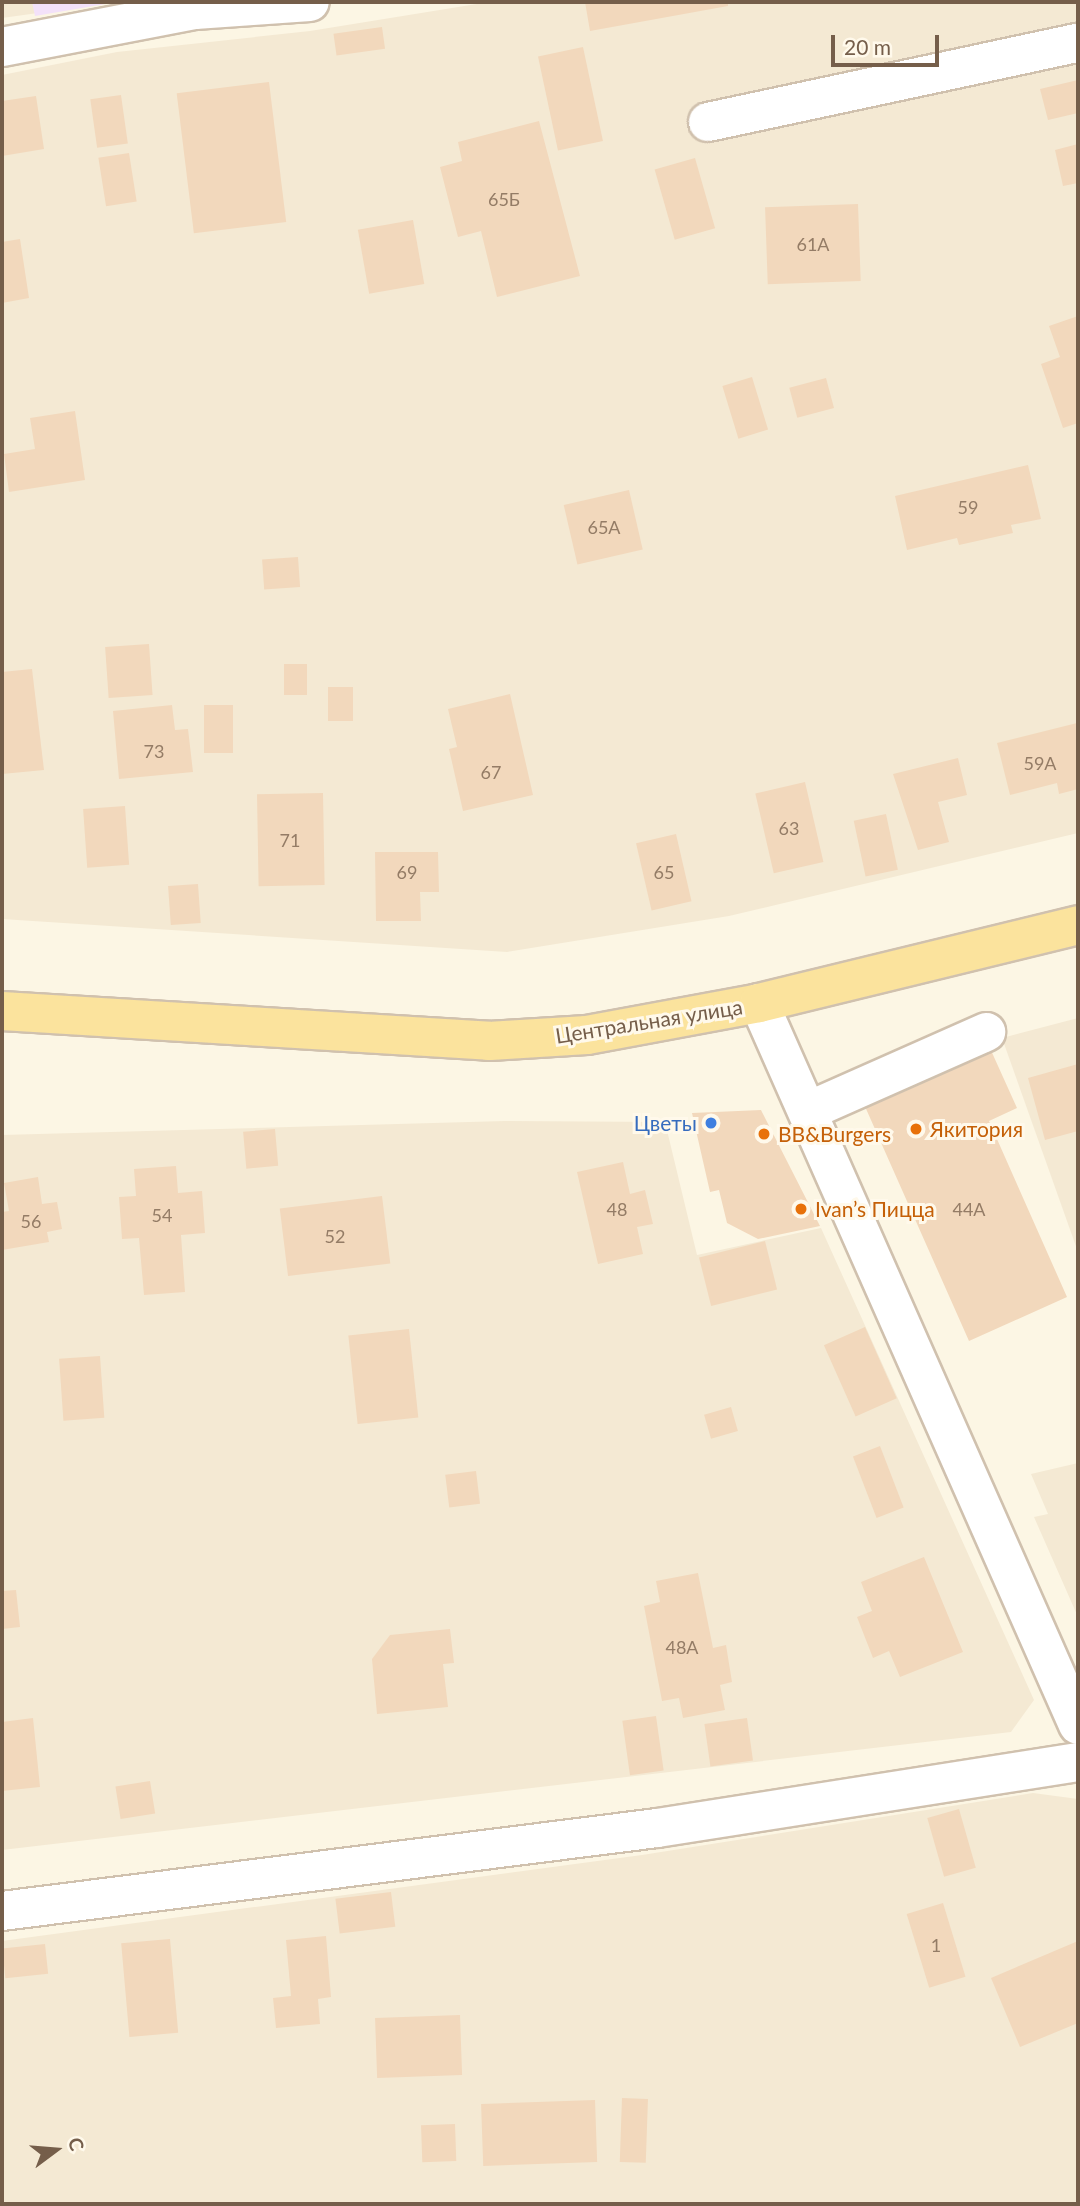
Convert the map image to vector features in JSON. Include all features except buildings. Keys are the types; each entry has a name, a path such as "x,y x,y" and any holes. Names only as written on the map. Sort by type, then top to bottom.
{"main road":[{"name":"Центральная улица","path":"2,1011 489,1041 587,1035 759,1003 1078,925"}],"street":[{"path":"2,47 195,10 310,2"},
{"path":"708,122 1078,43"},
{"path":"759,1003 1078,1726"},
{"path":"808,1111 986,1032"},
{"path":"2,1911 657,1828 1078,1762"}],"shaded area":[{"path":"2,2 117,2 2,18"},
{"path":"32,2 117,2 35,16"},
{"path":"489,2 1078,2 1078,833 729,916 507,952 2,919 2,75 117,52 310,31"},
{"path":"1078,1018 1078,1252 1002,1038"},
{"path":"505,1121 665,1122 697,1255 821,1228 1034,1700 1011,1732 2,1850 2,1135"},
{"path":"1078,1463 1078,1617 1034,1517 1048,1514 1031,1474"},
{"path":"1033,1793 1078,1799 1078,2204 2,2204 2,1941 642,1855"}],"place":[{"name":"Цветы","path":"711,1123"},
{"name":"Якитория","path":"916,1129"},
{"name":"BB&Burgers","path":"764,1134"},
{"name":"Ivan’s Пицца","path":"801,1209"}]}
